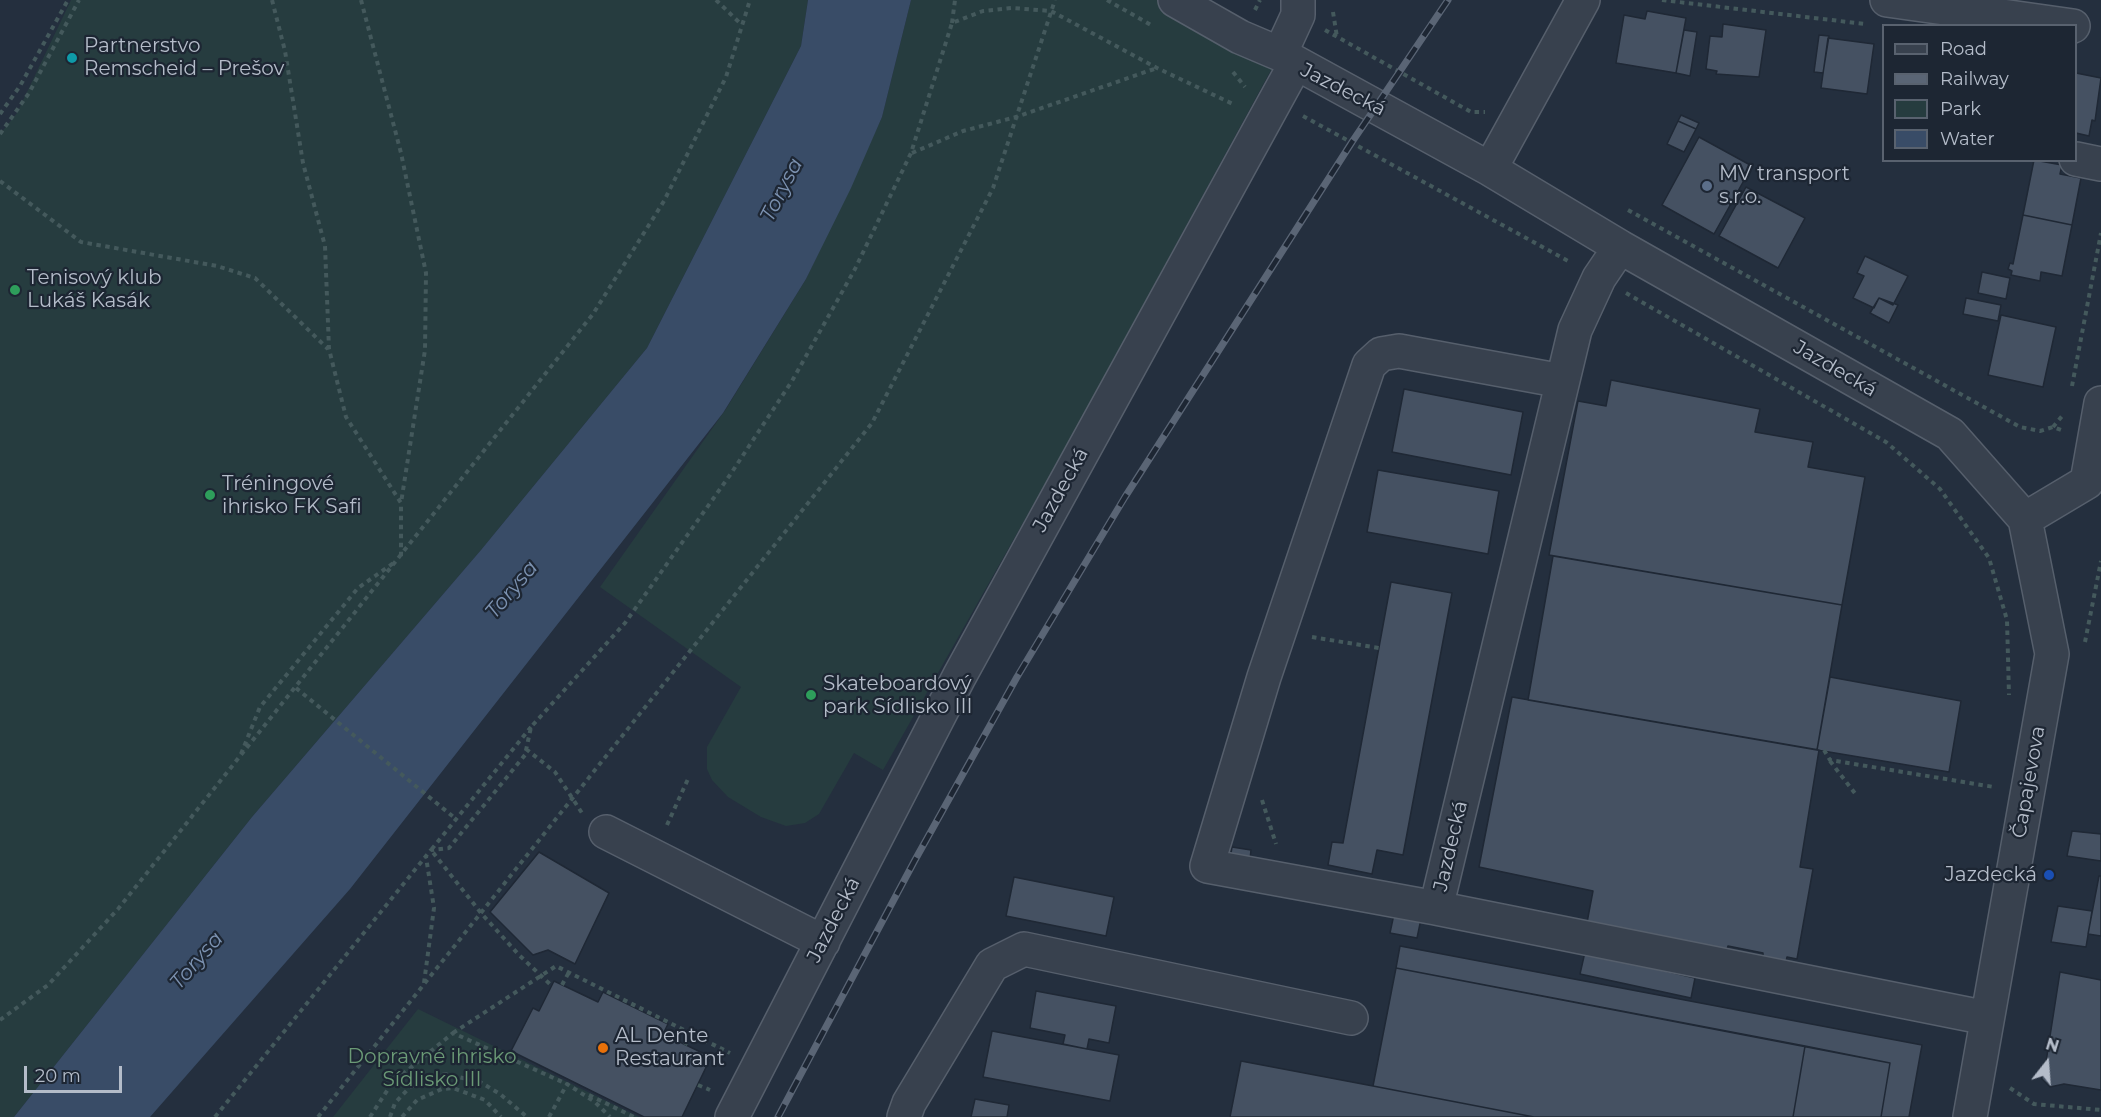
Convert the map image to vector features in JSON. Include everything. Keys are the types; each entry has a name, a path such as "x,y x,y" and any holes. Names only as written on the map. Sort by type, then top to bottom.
{"street":[{"path":"1175,0 1240,37 1288,58"},
{"path":"1490,169 1583,0"},
{"path":"1880,12 1923,2 2061,24"},
{"name":"Jazdecká","path":"732,1117 959,677 1251,99 1288,58 1298,8"},
{"path":"2077,26 2101,29"},
{"name":"Jazdecká","path":"1288,58 1490,169 1620,248 1950,434 2025,519"},
{"path":"2077,159 2101,164"},
{"name":"Jazdecká","path":"1620,248 1599,278 1575,330 1436,909 1987,1018"},
{"path":"1436,909 1208,866 1279,631 1369,365 1381,354 1399,351 1562,381"},
{"path":"2025,519 2087,482 2101,404"},
{"name":"Čapajevova","path":"1970,1117 2052,654 2025,519"},
{"path":"606,832 822,942"},
{"path":"904,1117 909,1103 992,965 1024,949 1351,1018"}],"path":[{"path":"0,114 20,86 68,0"},
{"path":"0,134 29,93 79,0"},
{"path":"272,0 285,51 303,163 325,246 328,349 346,417 401,503"},
{"path":"361,0 418,227 426,273 425,350 401,503 401,558"},
{"path":"716,0 742,25"},
{"path":"0,1020 48,985 118,909 594,314 664,201 726,77 750,0"},
{"path":"215,1117 531,727 624,623 730,476 792,381 855,269 911,153 952,23 955,0"},
{"path":"318,1117 872,423 993,188 1055,0"},
{"path":"1662,0 1880,12"},
{"path":"952,23 983,11 1012,8 1051,11 1157,68 1251,99 1334,132 1599,278 1886,442 1940,489 1989,558 2007,620 2008,704"},
{"path":"1298,8 1337,38 1471,112 1484,112 1513,129"},
{"path":"1333,9 1337,38"},
{"path":"1225,66 1237,75 1251,99"},
{"path":"911,153 963,131 1016,117 1157,68"},
{"path":"0,182 81,242 217,266 255,278 328,349"},
{"path":"1623,207 2020,427 2040,431 2053,427 2067,409"},
{"path":"2070,397 2101,233"},
{"path":"2053,427 2072,434 2095,438"},
{"path":"240,757 260,707 358,588 401,558"},
{"path":"2083,654 2101,561"},
{"path":"1279,631 1379,648"},
{"path":"296,688 456,819"},
{"path":"431,850 449,848 525,755 531,727"},
{"path":"526,749 550,767 573,798"},
{"path":"1824,750 1857,796"},
{"path":"1830,760 2001,788"},
{"path":"652,856 688,779"},
{"path":"1262,797 1272,837 1295,882"},
{"path":"431,850 481,913 540,977 552,986"},
{"path":"424,984 434,908 426,856"},
{"path":"370,1117 392,1083 453,1033 556,966 738,1057"},
{"path":"562,986 569,972"},
{"path":"453,1033 634,1117"},
{"path":"686,1045 691,1033"},
{"path":"390,1117 395,1103 410,1087 445,1074 480,1082 500,1094 526,1117"},
{"path":"2012,1078 2010,1089 2034,1104 2101,1110"},
{"path":"549,1117 567,1084"},
{"path":"402,1117 417,1100 442,1089 453,1088 479,1097 501,1117"},
{"path":"580,1090 610,1117"}],"green space":[{"path":"71,0 808,0 801,46 647,348 481,550 252,817 14,1117 0,1117 0,134 17,113"},
{"path":"911,0 1175,0 1277,59 1062,454 883,770 854,753 819,814 805,823 786,826 761,817 728,797 712,780 707,769 707,747 741,687 600,587 726,409 806,279 882,117"},
{"name":"Dopravné ihrisko Sídlisko III","path":"418,1009 639,1117 333,1117"}],"water":[{"name":"Torysa","path":"808,0 911,0 882,117 851,188 806,279 723,413 350,889 150,1117 14,1117 252,817 481,550 647,348 801,46"}],"building":[{"path":"1647,11 1686,18 1676,73 1616,63 1624,15 1645,19"},
{"path":"1723,24 1766,30 1759,77 1716,74 1717,71 1706,69 1710,36 1722,37"},
{"path":"1684,30 1697,32 1690,76 1676,73"},
{"path":"1819,35 1829,36 1823,73 1814,72"},
{"path":"1828,38 1874,44 1867,94 1821,88"},
{"path":"2077,73 2101,78 2095,121 2092,120 2089,136 2077,133"},
{"path":"1681,115 1699,123 1696,129 1678,121"},
{"path":"1678,121 1696,129 1684,152 1667,144"},
{"name":"MV transport s.r.o.","path":"1699,137 1752,166 1714,234 1662,205"},
{"path":"2034,162 2062,165 2060,174 2081,178 2072,225 2023,215"},
{"path":"1746,187 1805,218 1778,268 1719,236"},
{"path":"2023,215 2072,225 2062,276 2041,272 2040,281 2011,275 2012,271 2008,269 2010,263 2013,264"},
{"path":"1865,256 1908,276 1893,305 1879,298 1874,308 1853,298 1864,276 1857,273"},
{"path":"1982,272 2010,278 2006,299 1978,293"},
{"path":"1879,298 1898,305 1889,323 1870,313"},
{"path":"1966,298 2001,305 1998,321 1963,314"},
{"path":"2001,315 2056,327 2043,387 1988,375"},
{"path":"1611,380 1760,409 1755,432 1813,442 1808,467 1865,477 1842,605 1549,555 1578,401 1606,406"},
{"path":"1404,389 1523,412 1511,475 1392,452"},
{"path":"1378,470 1499,491 1488,554 1367,532"},
{"path":"1553,556 1842,605 1817,750 1528,700"},
{"path":"1391,582 1452,593 1403,855 1377,850 1372,874 1328,865 1332,842 1343,843"},
{"path":"1830,677 1961,701 1949,772 1817,750"},
{"path":"1512,697 1819,750 1800,867 1813,869 1797,959 1787,957 1786,962 1763,957 1763,953 1728,946 1726,953 1585,933 1593,891 1479,867"},
{"path":"2072,831 2101,834 2101,861 2067,856"},
{"path":"1232,847 1251,850 1249,869 1229,867"},
{"path":"539,852 609,893 575,964 548,950 533,955 490,912"},
{"path":"2099,876 2101,876 2101,936 2088,934"},
{"path":"1014,877 1114,897 1106,936 1006,916"},
{"path":"2058,906 2092,911 2086,947 2051,942"},
{"path":"1394,914 1421,919 1417,938 1390,933"},
{"path":"1400,946 1922,1045 1909,1117 1881,1117 1890,1063 1396,968"},
{"path":"1585,952 1695,978 1691,998 1580,974"},
{"path":"1396,968 1805,1046 1793,1117 1534,1117 1373,1086"},
{"path":"2060,972 2101,980 2101,1090 2064,1084 2050,1087 2042,1079 2041,1069 2046,1062"},
{"name":"AL Dente Restaurant","path":"554,981 598,1002 603,992 668,1024 663,1034 711,1057 682,1117 644,1117 511,1051 533,1008 539,1011"},
{"path":"1036,991 1116,1006 1109,1043 1089,1039 1087,1049 1063,1044 1065,1035 1030,1028"},
{"path":"992,1031 1119,1055 1110,1101 983,1077"},
{"path":"1805,1046 1890,1063 1881,1117 1793,1117"},
{"path":"1241,1061 1373,1086 1534,1117 1230,1117"},
{"path":"975,1099 1009,1105 1007,1117 971,1117"}],"railway":[{"path":"778,1117 915,860 1017,677 1125,497 1352,142 1448,0"}],"place":[{"name":"Partnerstvo Remscheid – Prešov","path":"72,58"},
{"name":"MV transport s.r.o.","path":"1707,186"},
{"name":"Tenisový klub Lukáš Kasák","path":"15,290"},
{"name":"Tréningové ihrisko FK Safi","path":"210,495"},
{"name":"Skateboardový park Sídlisko III","path":"811,695"},
{"name":"Jazdecká","path":"2049,875"},
{"name":"AL Dente Restaurant","path":"603,1048"}]}
